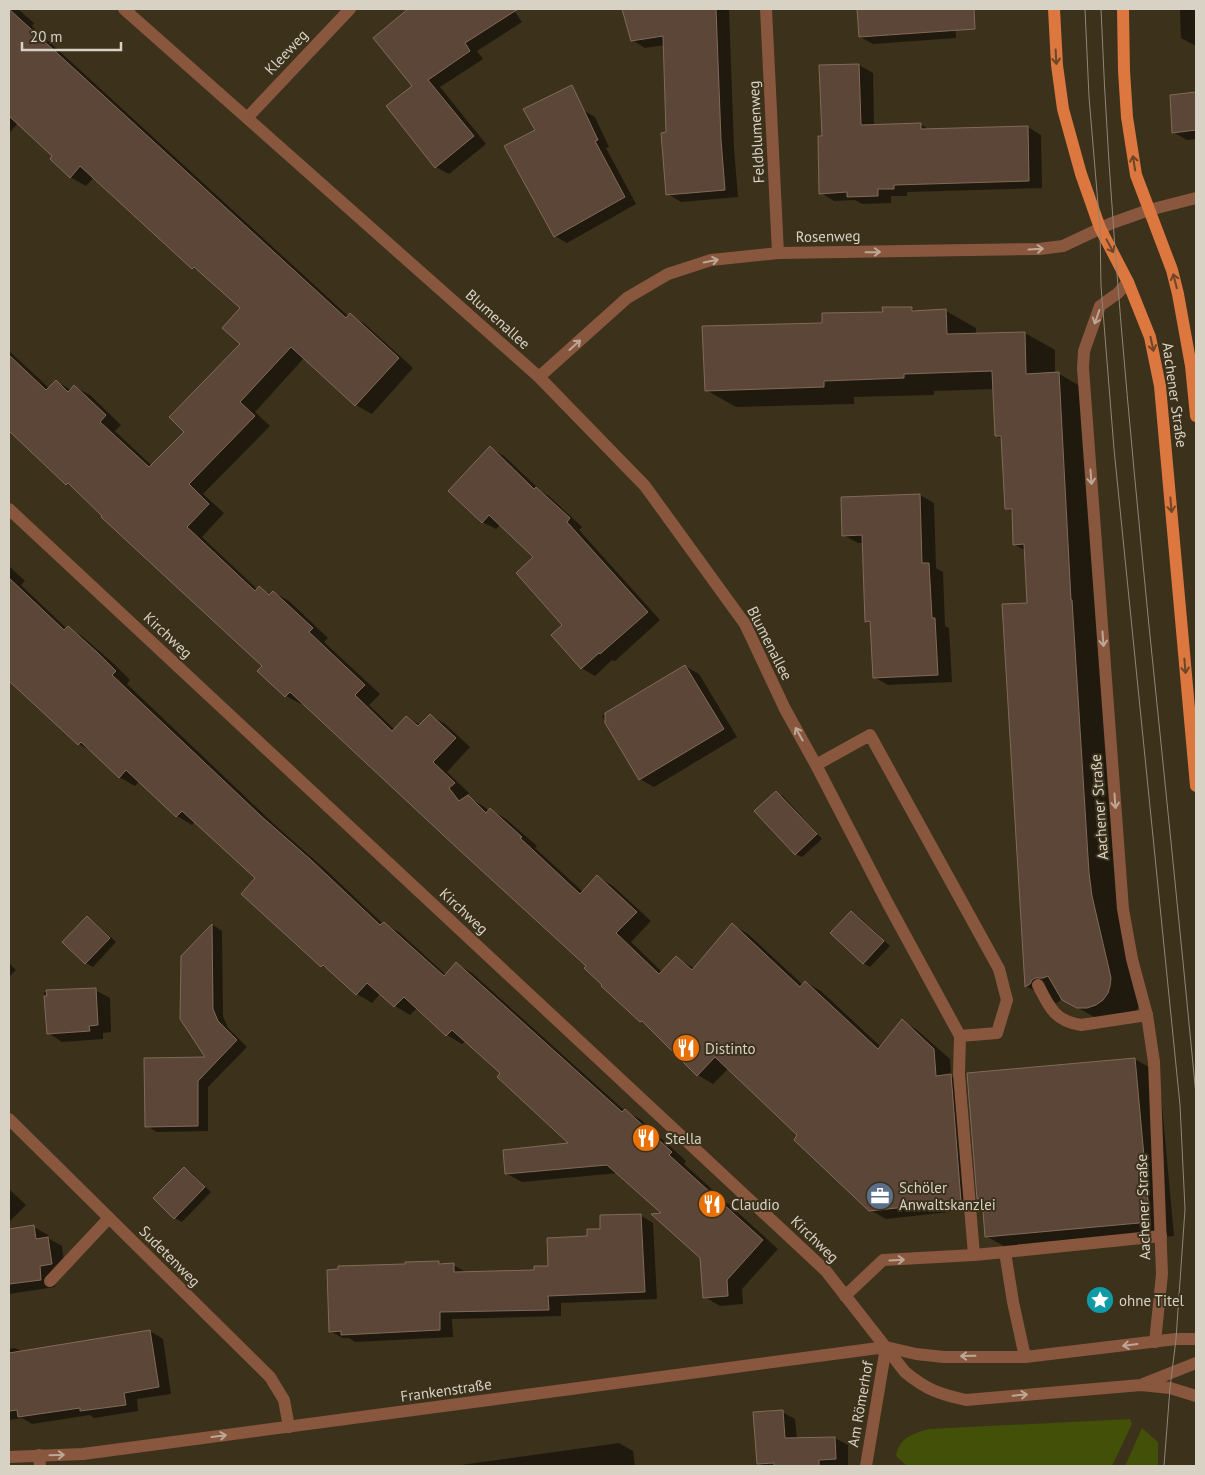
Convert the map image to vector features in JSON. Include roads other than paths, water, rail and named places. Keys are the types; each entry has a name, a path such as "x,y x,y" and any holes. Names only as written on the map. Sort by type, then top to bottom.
{"main road":[{"name":"Aachener Straße","path":"1054,9 1057,65 1063,108 1081,174 1100,228 1128,282 1150,337 1160,386 1196,786"},
{"name":"Aachener Straße","path":"1123,9 1127,117 1136,174 1172,270 1178,294 1192,366 1196,416"}],"street":[{"name":"Blumenallee","path":"124,9 539,377 644,486 745,624 785,709 960,1036"},
{"name":"Kleeweg","path":"247,118 350,9"},
{"name":"Feldblumenweg","path":"766,9 778,253"},
{"path":"1149,210 1196,198"},
{"name":"Rosenweg","path":"539,377 627,298 668,274 711,260 778,253 1039,249 1063,246 1100,228 1149,210"},
{"name":"Aachener Straße","path":"1128,282 1118,293 1100,306 1084,351 1083,368 1123,909 1132,959 1147,1015 1154,1062 1162,1274 1155,1342"},
{"name":"Kirchweg","path":"9,509 796,1242 826,1271 905,1372 920,1384 940,1394 966,1400 1141,1385 1170,1388 1196,1396"},
{"path":"814,762 870,734 999,969 1007,1000 997,1033 960,1036 959,1074 974,1255"},
{"path":"1038,985 1050,1008 1059,1018 1072,1024 1081,1026 1147,1015"},
{"name":"Sudetenweg","path":"9,1120 270,1377 284,1400 290,1427"},
{"path":"50,1281 109,1218"},
{"path":"845,1296 882,1260 974,1255 1161,1236"},
{"path":"1005,1252 1025,1357"},
{"path":"886,1347 916,1354 944,1357 1025,1357 1196,1339"},
{"name":"Frankenstraße","path":"9,1457 39,1461 886,1347"},
{"name":"Am Römerhof","path":"866,1466 886,1347"},
{"name":"Kirchweg","path":"1141,1385 1196,1363"}],"tram line":[{"path":"1085,9 1089,97 1100,228 1101,286 1114,449 1180,1105 1185,1209 1176,1339 1164,1466"},
{"path":"1101,9 1114,240 1127,395 1196,1095"}],"place":[{"name":"Distinto","path":"686,1048"},
{"name":"Stella","path":"646,1138"},
{"name":"Schöler Anwaltskanzlei","path":"880,1196"},
{"name":"Claudio","path":"712,1204"},
{"name":"ohne Titel","path":"1100,1300"}]}
